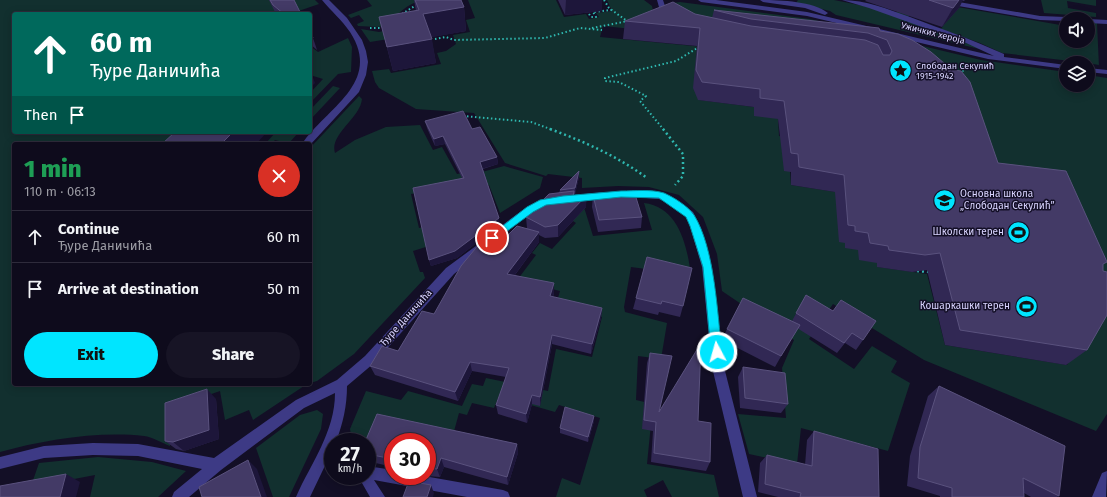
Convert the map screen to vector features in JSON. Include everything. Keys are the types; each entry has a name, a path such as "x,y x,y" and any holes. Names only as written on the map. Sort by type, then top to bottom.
{"street":[{"path":"308,142 356,90 361,82 363,65 362,44 351,27 325,0"},
{"path":"660,0 665,12 681,21"},
{"name":"Ужичких хероја","path":"701,0 807,14 964,51 1006,59 1059,66"},
{"path":"763,0 813,8 826,13 829,19"},
{"path":"845,0 871,6 967,40 987,48 1006,59"},
{"path":"935,0 1040,18 1059,19"},
{"path":"1095,21 1107,22"},
{"path":"1095,71 1107,72"},
{"name":"Ђуре Даничића","path":"179,497 216,465 300,404 340,384 369,360 450,271 530,209 544,202 563,199 621,194 653,194 662,196 678,205 690,215 695,226 707,267 718,367 750,497"},
{"path":"335,433 342,400 340,384"},
{"path":"0,463 44,452 93,449 138,450 216,465"},
{"path":"303,497 324,458"},
{"path":"376,474 503,497"},
{"path":"1099,497 1107,478"},
{"path":"370,485 378,497"}],"path":[{"path":"604,0 612,10 630,23"},
{"path":"398,17 420,3"},
{"path":"589,14 591,18 596,17 593,12 612,10"},
{"path":"591,28 633,20"},
{"path":"435,39 446,37 454,40 545,38 580,28 602,30"},
{"path":"670,183 675,185 683,176 683,154 640,102 646,96 619,82 605,81 605,78 676,61 700,46 700,42"},
{"path":"964,51 964,80"},
{"path":"459,116 531,122 594,146 631,166 649,179"},
{"path":"915,270 936,273"}],"green space":[{"path":"0,0 315,0 319,4 296,12 12,12 12,134 203,134 195,142 12,142 12,386 304,386 253,420 249,410 225,420 220,391 171,408 170,446 144,436 108,435 53,440 0,452"},
{"path":"367,0 422,0 417,1 403,10 389,25 378,27 358,26 357,24 364,21 359,15 351,18 348,15 372,6"},
{"path":"468,0 556,0 564,17 586,14 589,19 599,17 596,13 612,11 607,0 644,0 652,6 654,16 652,31 603,26 600,37 704,47 699,100 754,107 778,119 779,136 793,137 788,143 791,185 842,193 858,250 877,263 878,267 927,274 945,345 1067,365 1107,293 1107,414 1096,431 924,360 833,304 809,339 854,369 872,346 897,361 891,372 910,383 888,451 801,428 797,464 749,454 738,414 786,418 782,368 794,340 722,291 717,254 703,217 679,195 649,187 618,186 582,188 582,178 548,174 546,176 505,163 474,113 416,109 379,88 375,82 372,71 389,69 391,73 441,64 437,53 446,51 456,44 453,35 470,32 466,20 475,18"},
{"path":"798,0 834,0 874,8 988,51 836,15 830,11 796,3"},
{"path":"917,0 1059,25 1059,48 1095,48 1095,23 1097,23 1099,65 1095,64 1095,56 1059,56 1059,60 1002,53 980,43 941,29 943,26 911,14 907,18 896,13 905,5"},
{"path":"1041,0 1096,0 1096,6 1067,1 1068,8 1090,12 1059,12 1059,14 1044,13"},
{"path":"680,2 810,19 981,60 1059,71 1059,92 1095,92 1095,76 1107,78 1107,279 707,28 673,3"},
{"path":"361,29 379,32 392,29 395,38 370,42"},
{"path":"348,38 352,47 351,72 338,74 312,101 312,91 323,79 312,76 312,48 318,52"},
{"path":"333,86 340,88 312,118 312,108"},
{"path":"359,96 362,99 360,106 336,139 334,146 335,153 355,140 386,127 420,125 433,150 442,147 457,174 469,172 471,175 504,166 543,177 540,188 500,213 489,185 446,195 444,188 411,194 419,228 433,225 445,241 413,251 420,272 423,272 425,278 354,354 317,381 312,382 312,146"},
{"path":"274,134 297,134 290,142 275,140 273,142 267,142"},
{"path":"644,203 656,206 666,212 673,220 684,241 691,275 631,267 624,307 625,312 667,323 661,359 638,356 636,400 653,404 647,464 714,475 719,497 672,497 663,480 644,490 647,497 556,497 562,478 580,485 600,418 559,405 555,412 499,396 494,408 472,403 467,415 459,413 453,435 436,436 436,433 384,433 384,441 376,441 376,433 351,433 350,429 366,391 401,400 408,391 462,406 472,384 483,386 486,378 548,391 556,349 592,357 602,317 565,308 553,315 560,291 528,283 512,287 536,255 532,253 540,243 552,249 576,223 552,207 583,204 593,236 652,230"},
{"path":"317,410 323,414 321,429 289,497 273,497 256,448 300,415"},
{"path":"98,457 152,462 186,471 158,497 90,497 95,475 48,484 15,497 30,489 39,463"}],"building":[{"path":"270,0 294,0 300,12 282,12 273,5"},
{"path":"415,0 461,0 464,7 423,14 432,39 387,47 379,17 419,10"},
{"path":"929,0 959,0 953,8"},
{"name":"Основна школа „Слободан Секулић”","path":"673,2 695,14 751,26 865,40 878,45 883,55 890,55 892,51 887,40 868,33 751,19 714,10 879,28 880,31 898,34 912,40 931,52 952,70 961,71 970,82 998,163 1066,171 1107,262 1103,264 1103,271 1107,272 1107,315 1087,350 960,330 940,253 925,255 889,250 888,246 870,243 868,233 855,231 855,226 848,225 844,175 799,167 798,154 791,153 784,101 760,98 760,89 702,82 696,70 700,28 625,21"},
{"path":"463,111 472,129 480,127 497,157 480,162 499,218 455,251 429,260 413,188 464,178 443,136 434,139 425,121"},
{"path":"173,134 231,134 223,142 164,142"},
{"path":"579,171 575,188 560,190"},
{"path":"574,191 573,197 587,195 558,225 545,227 526,217 549,194"},
{"path":"634,191 642,217 599,220 593,195"},
{"path":"503,225 506,237 517,226 539,232 507,274 554,283 550,296 602,308 592,344 552,335 540,397 532,395 526,414 496,405 509,368 470,362 455,392 370,366 382,346 398,351 422,311 434,314 461,266 480,243"},
{"path":"647,257 692,268 683,306 662,301 661,304 636,298"},
{"path":"806,295 833,311 841,300 876,321 863,340 852,333 844,343 796,313"},
{"path":"743,298 800,325 781,356 727,329"},
{"path":"701,343 698,421 711,423 710,462 654,453 656,422 644,420 650,353 672,356 659,412"},
{"path":"743,367 785,373 788,404 745,398"},
{"path":"939,386 1065,446 1059,496 1023,478 1024,497 952,497 952,488 918,478 920,447"},
{"path":"207,389 209,430 173,442 165,441 165,403"},
{"path":"565,407 594,416 588,437 560,428"},
{"path":"377,414 517,444 507,477 441,458 436,469 436,433 384,433 384,457 376,456 376,433 369,433"},
{"path":"814,431 878,449 879,497 800,497 801,493 765,484 767,455 812,466"},
{"path":"248,460 261,497 202,497 199,487"},
{"path":"66,474 60,497 0,497 0,486"},
{"path":"408,485 431,485 427,497 403,497"}],"place":[{"name":"Слободан Секулић 1915-1942","path":"900,71"},
{"name":"Основна школа „Слободан Секулић”","path":"945,200"},
{"name":"Школски терен","path":"1019,232"},
{"name":"Кошаркашки терен","path":"1026,306"}],"route":[{"path":"492,238 530,209 544,202 621,194 653,194 662,196 678,205 690,215 695,226 707,267 717,352"}]}
